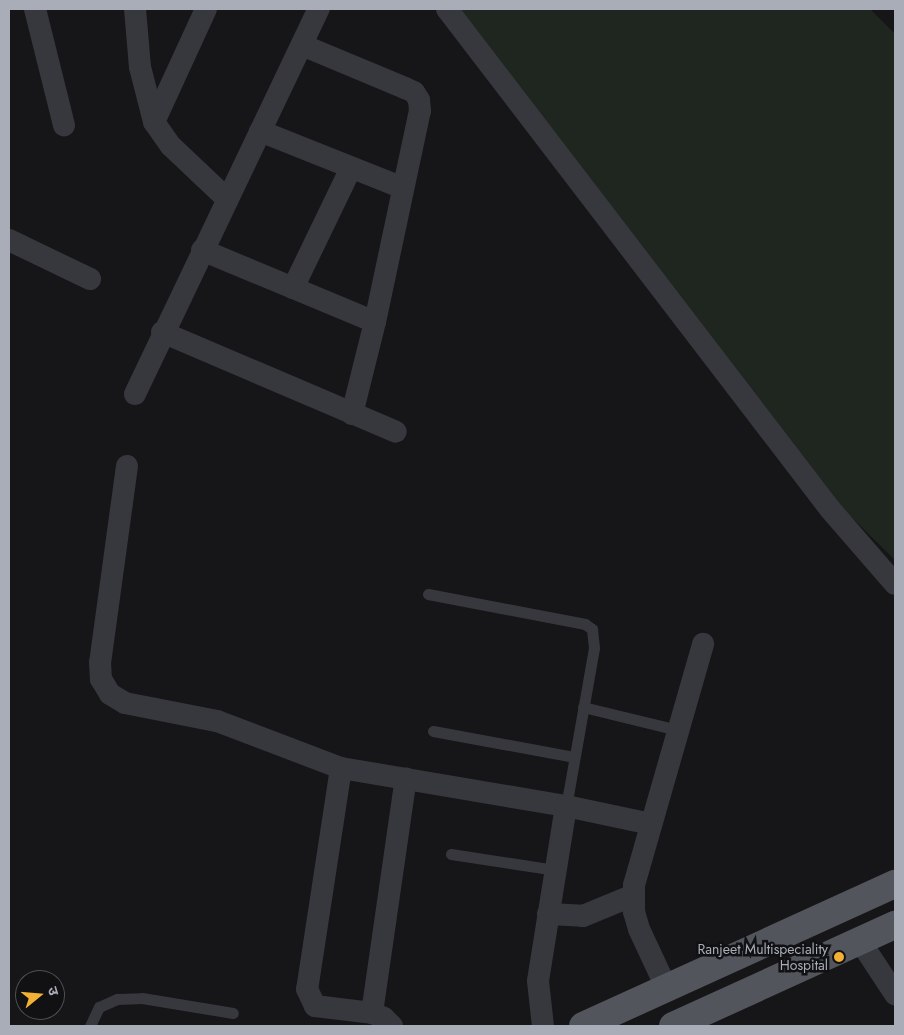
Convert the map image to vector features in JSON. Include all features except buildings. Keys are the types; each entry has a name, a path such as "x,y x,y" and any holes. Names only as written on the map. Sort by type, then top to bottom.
{"main road":[{"path":"583,1026 895,884"},
{"path":"673,1026 895,925"}],"street":[{"path":"35,9 64,125"},
{"path":"135,9 140,67 154,122 172,146 226,198"},
{"path":"154,122 206,9"},
{"path":"135,394 162,332 226,198 319,9"},
{"path":"447,9 830,509 895,584"},
{"path":"302,45 414,92 419,100 420,111 375,322 352,414"},
{"path":"260,131 350,170 403,188"},
{"path":"293,288 350,170"},
{"path":"9,240 90,279"},
{"path":"202,250 375,322"},
{"path":"162,332 396,432"},
{"path":"127,466 100,662 101,679 110,694 125,703 217,721 342,768 566,806 651,824"},
{"path":"666,987 639,929 634,895 651,824 703,644"},
{"path":"342,768 307,989 315,1006 372,1013 384,1018 392,1026"},
{"path":"372,1013 406,778"},
{"path":"543,1026 538,981 566,806"},
{"path":"548,914 583,916 634,895"},
{"path":"860,941 895,994"}],"lane":[{"path":"428,594 585,624 594,636 566,806"},
{"path":"583,707 678,730"},
{"path":"433,731 574,757"},
{"path":"452,854 555,870"},
{"path":"90,1026 98,1007 117,999 142,998 233,1013"}],"shaded area":[{"path":"440,9 870,9 895,34 895,560 824,490"}],"place":[{"name":"Ranjeet Multispeciality Hospital","path":"839,957"}]}
